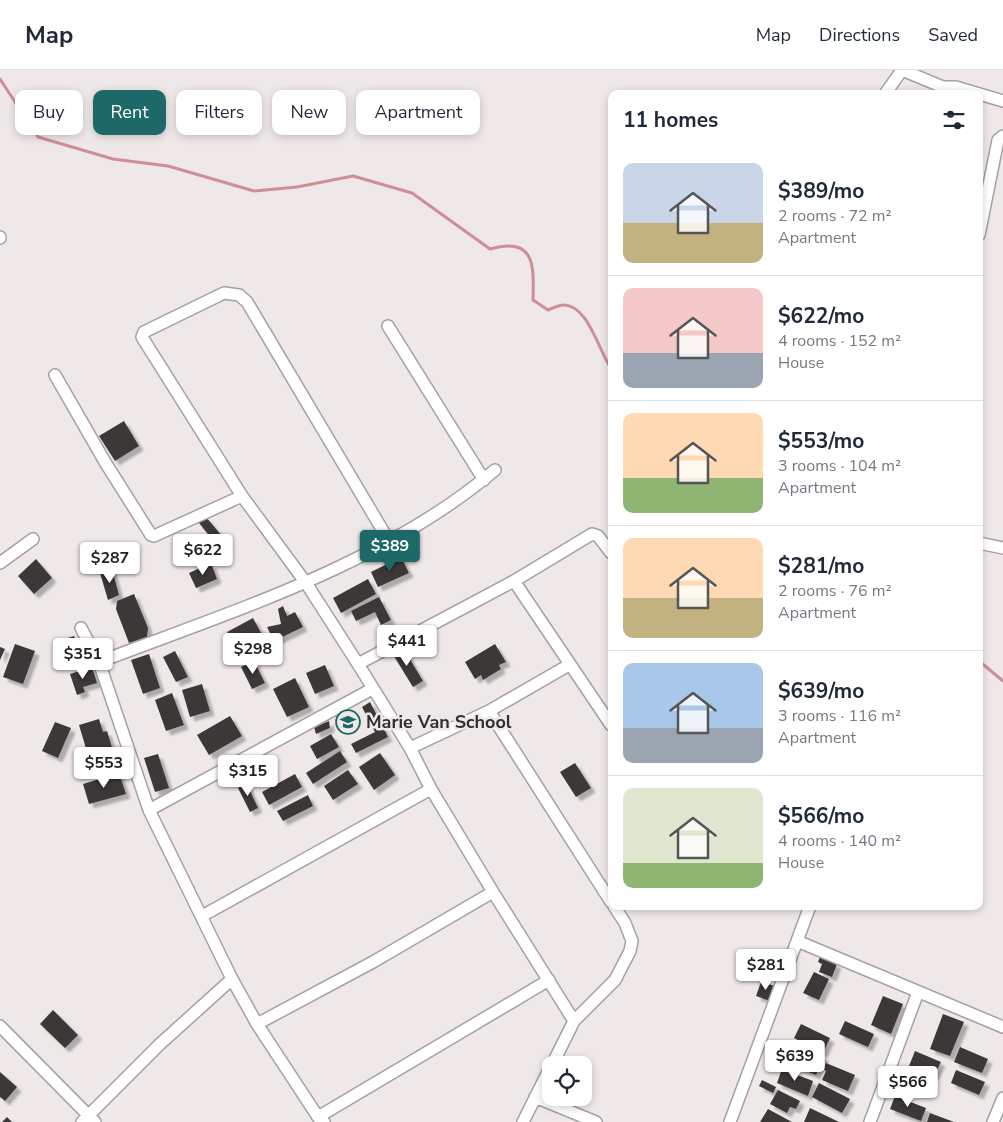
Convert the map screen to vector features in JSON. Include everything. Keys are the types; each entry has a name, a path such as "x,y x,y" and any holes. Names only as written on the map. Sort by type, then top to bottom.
{"street":[{"path":"888,90 902,70 943,87 956,87 966,90"},
{"path":"983,95 1003,101"},
{"path":"983,215 998,140 1003,136"},
{"path":"389,541 248,302 239,295 224,293 144,332 142,337 242,496 306,583 358,664 410,748 493,892 574,1021"},
{"path":"388,326 484,480"},
{"path":"55,375 105,462 151,535 154,536 242,496"},
{"path":"99,662 306,583 389,541 439,511 484,480 495,470"},
{"path":"358,664 514,581 592,534 598,536 608,549"},
{"path":"0,563 33,539"},
{"path":"983,544 1003,548"},
{"path":"514,581 608,721"},
{"path":"81,628 99,662 149,810 232,979 257,1024 321,1120 549,980"},
{"path":"410,748 489,711 569,665"},
{"path":"149,810 260,752 372,689"},
{"path":"489,711 608,897"},
{"path":"202,916 432,789"},
{"path":"257,1024 373,962 493,892"},
{"path":"556,1056 574,1021 615,980 630,951 632,941 625,923 617,910"},
{"path":"730,1122 809,910"},
{"path":"797,941 1003,1027"},
{"path":"0,1026 88,1120 160,1044 232,979"},
{"path":"870,1122 918,992"},
{"path":"523,1122 542,1083"},
{"path":"535,1097 594,1122"},
{"path":"993,1122 1003,1098"}],"building":[{"path":"124,421 139,446 115,461 99,436"},
{"path":"206,517 227,542 220,549 199,523"},
{"path":"401,557 409,573 378,587 371,572"},
{"path":"36,559 52,578 34,594 18,576"},
{"path":"211,563 217,579 196,588 189,573"},
{"path":"112,569 119,595 108,600 100,573"},
{"path":"368,579 376,594 341,613 333,598"},
{"path":"134,594 148,628 147,637 129,643 116,609 117,601"},
{"path":"379,597 391,620 381,625 375,612 356,621 351,611"},
{"path":"283,606 287,616 295,612 303,627 274,641 267,627 281,624 278,609"},
{"path":"253,618 267,644 240,658 227,632"},
{"path":"74,636 82,656 67,662 59,641"},
{"path":"15,644 35,651 23,684 3,677"},
{"path":"495,644 506,662 499,665 501,669 483,680 481,675 475,679 465,662"},
{"path":"402,646 423,681 413,687 392,653"},
{"path":"0,647 5,649 0,660"},
{"path":"175,651 188,677 176,682 163,657"},
{"path":"149,654 160,688 143,694 131,660"},
{"path":"254,661 265,683 252,689 241,667"},
{"path":"325,665 334,686 315,694 306,673"},
{"path":"92,667 97,683 83,687 85,692 77,695 70,674"},
{"path":"295,678 309,707 287,717 273,689"},
{"path":"202,684 210,711 190,717 182,690"},
{"path":"172,693 184,725 166,731 155,700"},
{"path":"370,702 388,737 356,753 351,744 375,732 362,707"},
{"path":"230,716 242,736 209,755 197,735"},
{"path":"99,719 103,732 107,731 114,754 90,762 79,725"},
{"path":"329,721 330,728 316,734 314,727"},
{"path":"55,722 71,728 58,758 42,751"},
{"path":"331,734 339,747 317,759 310,746"},
{"path":"340,751 347,762 313,784 306,773"},
{"path":"380,753 395,775 374,790 359,767"},
{"path":"158,754 169,788 155,792 144,758"},
{"path":"575,763 591,788 576,797 560,772"},
{"path":"348,770 358,784 333,800 324,786"},
{"path":"119,773 126,794 89,804 83,784"},
{"path":"295,774 302,787 269,805 262,792"},
{"path":"245,780 258,808 250,812 238,788"},
{"path":"308,795 313,806 283,821 277,811"},
{"path":"820,957 837,964 832,977 819,972 822,964 818,962"},
{"path":"814,972 829,979 819,1000 803,993"},
{"path":"761,982 775,986 770,1001 756,996"},
{"path":"883,996 903,1004 891,1034 871,1025"},
{"path":"53,1010 78,1035 65,1048 40,1024"},
{"path":"943,1014 964,1022 950,1056 930,1049"},
{"path":"845,1021 874,1034 868,1047 839,1034"},
{"path":"801,1024 830,1038 823,1053 794,1038"},
{"path":"794,1045 824,1057 816,1075 791,1065 795,1055 790,1054"},
{"path":"960,1047 988,1059 982,1073 954,1062"},
{"path":"915,1051 941,1062 934,1076 909,1066"},
{"path":"826,1063 855,1075 848,1091 822,1080 826,1071 823,1069"},
{"path":"782,1069 813,1081 808,1096 777,1083"},
{"path":"956,1070 985,1082 979,1095 951,1083"},
{"path":"0,1072 17,1087 5,1101 0,1097"},
{"path":"762,1080 776,1087 773,1093 759,1086"},
{"path":"819,1083 850,1099 842,1113 812,1097"},
{"path":"778,1090 800,1101 796,1109 790,1107 787,1113 770,1104"},
{"path":"895,1096 926,1108 921,1121 890,1109"},
{"path":"810,1108 839,1122 804,1122"},
{"path":"768,1109 792,1122 760,1122"},
{"path":"930,1113 954,1122 927,1122"},
{"path":"7,1117 12,1122 2,1122"}],"waterway":[{"path":"0,79 38,137 113,159 168,166 254,191 297,187 353,176 412,193 490,249 505,246 524,250 529,256 532,265 533,300 548,310 563,305 572,307 579,312 592,330 608,363"},
{"path":"983,664 1003,681"}],"place":[{"name":"Marie Van School","path":"348,722"}]}
